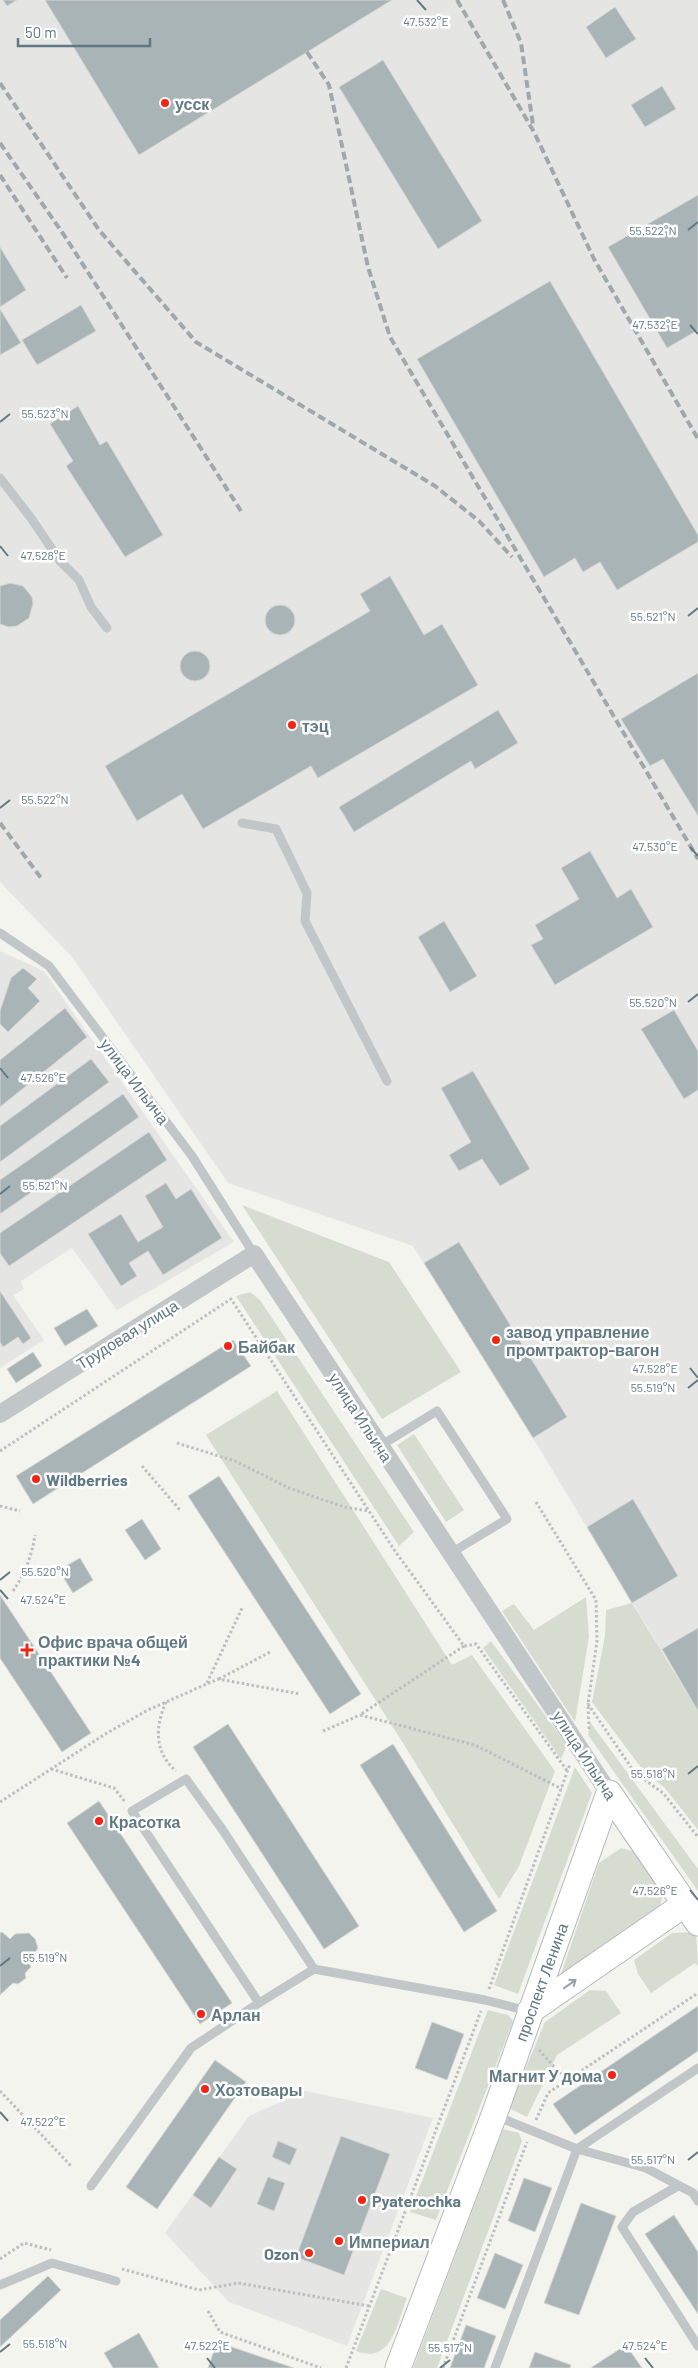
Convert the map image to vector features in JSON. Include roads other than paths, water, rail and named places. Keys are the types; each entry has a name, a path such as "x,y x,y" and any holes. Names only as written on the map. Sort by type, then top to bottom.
{"street":[{"name":"Трудовая улица","path":"0,1414 254,1254"},
{"name":"улица Ильича","path":"254,1254 609,1793 691,1914"},
{"name":"проспект Ленина","path":"398,2368 494,2115 609,1793"},
{"path":"526,2022 691,1914"}],"lane":[{"path":"0,478 31,518 60,561 79,580 91,606 107,628"},
{"path":"242,824 276,829 307,893 305,920 387,1081"},
{"name":"улица Ильича","path":"0,932 49,966 192,1156 254,1254"},
{"path":"380,1446 437,1411 507,1519 451,1553"},
{"path":"259,2003 132,1811 186,1779 222,1829 314,1969"},
{"path":"91,2186 191,2048 314,1969 485,2000 526,2022"},
{"path":"495,2368 577,2149 697,2070"},
{"path":"494,2115 577,2149 646,2168 693,2193 698,2201"},
{"path":"678,2186 633,2212 622,2227 698,2346"},
{"path":"0,2285 52,2263 116,2281"}],"railway":[{"path":"457,0 534,132 594,259 698,439"},
{"path":"503,0 521,43 533,125"},
{"path":"307,52 329,85 368,267 390,337 698,859"},
{"path":"0,83 99,230 196,342 435,486 479,521 512,557"},
{"path":"0,143 64,235 241,511"},
{"path":"0,175 67,278"},
{"path":"0,823 41,878"}],"place":[{"name":"усск","path":"165,103"},
{"name":"тэц","path":"292,725"},
{"name":"завод управление промтрактор-вагон","path":"496,1340"},
{"name":"Байбак","path":"228,1346"},
{"name":"Wildberries","path":"36,1479"},
{"name":"Офис врача общей практики №4","path":"27,1650"},
{"name":"Красотка","path":"99,1821"},
{"name":"Арлан","path":"201,2014"},
{"name":"Магнит У дома","path":"612,2075"},
{"name":"Хозтовары","path":"205,2089"},
{"name":"Pyaterochka","path":"362,2200"},
{"name":"Империал","path":"339,2241"},
{"name":"Ozon","path":"309,2253"}]}
